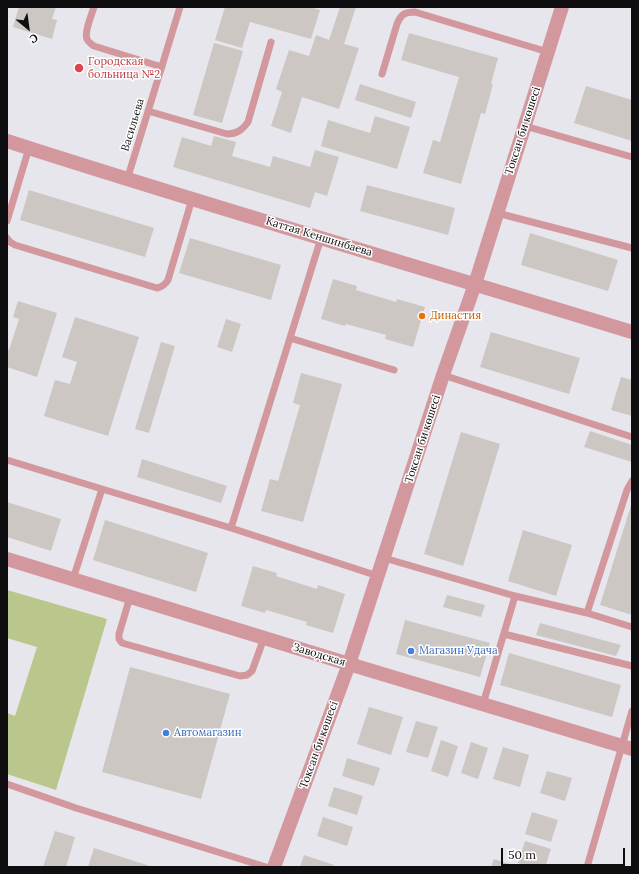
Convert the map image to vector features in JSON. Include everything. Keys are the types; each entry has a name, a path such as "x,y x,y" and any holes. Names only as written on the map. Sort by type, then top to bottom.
{"street":[{"name":"Токсан би көшесі","path":"274,867 350,664 443,375 475,284 562,7"},
{"name":"Каттая Кеншинбаева","path":"7,141 127,180 632,332"},
{"name":"Заводская","path":"7,559 627,747"}],"lane":[{"path":"94,7 86,36 90,43 94,46 162,67"},
{"name":"Васильева","path":"127,180 180,7"},
{"path":"382,74 397,24 404,14 409,12 416,12 548,52"},
{"path":"148,111 227,134 239,132 248,122 271,42"},
{"path":"525,126 632,157"},
{"path":"7,221 30,148"},
{"path":"7,238 15,245 157,288 162,287 168,280 192,199"},
{"path":"497,213 632,248"},
{"path":"230,528 322,238"},
{"path":"290,338 394,370"},
{"path":"443,375 632,436"},
{"path":"7,460 230,528 378,576"},
{"path":"587,613 626,490 632,481"},
{"path":"73,580 102,488"},
{"path":"384,558 515,596 587,613 632,627"},
{"path":"483,704 515,596"},
{"path":"130,597 119,634 119,639 122,643 240,676 247,675 252,671 264,638"},
{"path":"504,634 632,666"},
{"path":"587,867 627,747 632,711"},
{"path":"7,784 76,808 266,867"}],"green space":[{"path":"7,590 107,619 56,790 7,774 7,713 15,716 37,647 7,638"}],"building":[{"path":"19,7 56,7 52,19 57,20 52,39 13,27"},
{"path":"225,7 309,7 320,10 311,39 250,22 242,48 215,40"},
{"path":"340,7 356,7 344,44 359,48 339,109 302,97 291,133 271,126 282,92 276,89 289,50 309,56 316,35 329,40"},
{"path":"409,33 498,58 485,114 481,113 461,184 423,173 433,140 440,142 459,77 401,60"},
{"path":"214,43 243,51 222,123 193,115"},
{"path":"360,84 416,102 411,118 355,100"},
{"path":"586,86 632,100 632,141 574,123"},
{"path":"375,116 410,127 397,169 321,146 328,120 370,133"},
{"path":"214,136 236,142 232,156 270,167 273,156 310,167 315,150 339,157 327,196 315,192 310,208 173,167 182,137 211,146"},
{"path":"367,185 455,208 448,235 360,211"},
{"path":"29,190 154,228 145,257 20,220"},
{"path":"530,233 618,260 608,291 521,265"},
{"path":"190,238 281,265 271,300 179,273"},
{"path":"333,279 357,286 356,290 396,302 397,299 425,307 413,347 385,339 386,335 321,319"},
{"path":"18,301 57,313 37,377 7,367 7,349 9,350 19,319 13,317"},
{"path":"75,317 139,337 108,436 44,416 55,380 70,384 77,362 62,357"},
{"path":"226,319 241,324 232,352 217,347"},
{"path":"491,332 580,358 569,394 480,367"},
{"path":"161,342 175,346 149,433 135,429"},
{"path":"301,373 342,384 303,522 261,511 270,479 278,481 300,405 293,403"},
{"path":"621,377 632,380 632,416 611,410"},
{"path":"590,431 632,445 632,462 584,447"},
{"path":"461,432 500,444 463,566 424,554"},
{"path":"142,459 227,486 221,503 137,477"},
{"path":"7,502 61,519 51,551 7,537"},
{"path":"632,502 632,615 600,605"},
{"path":"105,520 208,553 196,592 93,560"},
{"path":"523,530 572,545 556,596 508,581"},
{"path":"253,566 277,573 276,576 317,589 318,585 345,594 333,633 306,625 307,622 266,610 265,613 241,606"},
{"path":"447,595 485,605 481,617 443,607"},
{"path":"405,620 490,643 480,677 396,654"},
{"path":"540,623 621,645 616,656 536,635"},
{"path":"509,653 621,685 612,717 500,685"},
{"name":"Автомагазин","path":"130,667 230,694 201,799 102,772"},
{"path":"369,707 403,717 391,755 357,744"},
{"path":"416,721 438,727 428,758 406,752"},
{"path":"441,740 458,746 448,777 431,771"},
{"path":"471,742 488,748 478,779 461,773"},
{"path":"503,747 529,755 520,787 493,779"},
{"path":"347,758 380,768 374,786 342,776"},
{"path":"547,771 572,778 565,801 540,793"},
{"path":"334,787 363,796 357,815 328,806"},
{"path":"532,812 558,820 551,842 525,834"},
{"path":"323,817 353,827 347,846 317,836"},
{"path":"55,831 75,837 66,867 43,867"},
{"path":"525,841 551,849 545,867 531,867 518,863"},
{"path":"94,848 153,867 88,867"},
{"path":"304,855 334,865 333,867 300,867"},
{"path":"494,859 519,867 491,867"}],"place":[{"name":"Городская больница №2","path":"79,68"},
{"name":"Династия","path":"422,316"},
{"name":"Магазин Удача","path":"411,651"},
{"name":"Автомагазин","path":"166,733"}]}
